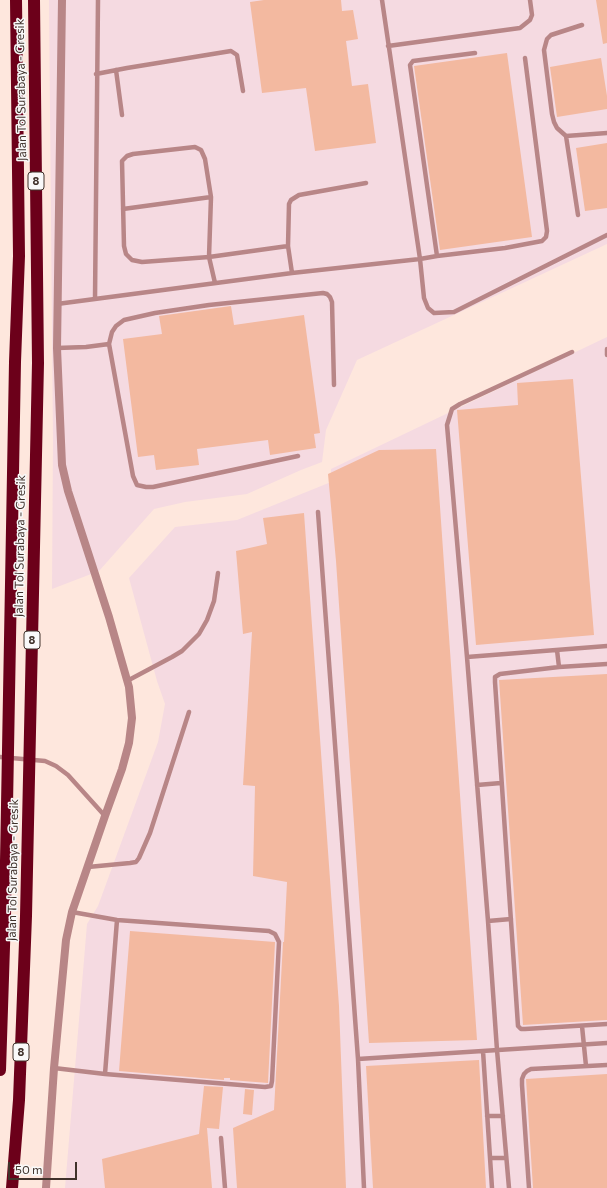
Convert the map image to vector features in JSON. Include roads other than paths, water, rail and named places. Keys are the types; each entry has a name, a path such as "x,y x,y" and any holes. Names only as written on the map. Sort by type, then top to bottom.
{"highway":[{"name":"Jalan Tol Surabaya - Gresik","path":"0,1070 5,916 15,362 19,256 16,0"},
{"name":"Jalan Tol Surabaya - Gresik","path":"12,1188 19,1100 26,916 38,363 34,0"}],"street":[{"path":"46,1188 54,1068 66,940 72,912 122,769 129,743 132,718 127,681 109,617 68,491 62,465 57,348 57,304 62,0"}],"lane":[{"path":"95,299 96,74 98,0"},
{"path":"382,0 420,259 424,298 428,308 434,313 454,312 607,234"},
{"path":"388,46 520,28 530,20 532,14 530,0"},
{"path":"578,215 566,136 557,128 552,114 544,50 546,39 551,35 582,25"},
{"path":"96,74 231,50 237,55 243,91"},
{"path":"437,256 410,65 413,61 476,53"},
{"path":"57,304 292,273 505,248 542,241 546,236 547,231 525,58"},
{"path":"116,70 122,115"},
{"path":"566,136 607,133"},
{"path":"215,283 209,257 211,197 205,159 201,150 195,147 133,154 128,156 122,161 124,246 126,254 132,260 142,262 209,257 288,246"},
{"path":"292,273 288,246 289,204 294,197 366,183"},
{"path":"124,209 211,197"},
{"path":"298,456 153,486 146,487 138,485 133,476 109,344 112,332 116,326 124,320 155,313 209,305 323,293 328,294 332,302 334,385"},
{"path":"57,348 86,347 109,344"},
{"path":"607,349 607,355"},
{"path":"508,1188 467,657 447,425 450,413 460,404 572,352"},
{"path":"318,512 358,1059 364,1188"},
{"path":"127,681 182,651 199,634 207,620 214,601 218,573"},
{"path":"467,657 607,646"},
{"path":"557,650 559,667"},
{"path":"607,664 559,667 500,674 495,677 501,783 519,1027 525,1029 607,1024"},
{"path":"88,866 130,863 136,862 139,858 150,833 189,712"},
{"path":"0,757 45,761 56,766 68,775 105,816"},
{"path":"477,785 501,783"},
{"path":"54,1068 265,1088 271,1086 272,1080 280,942 275,934 268,931 117,920 72,912"},
{"path":"488,921 511,919"},
{"path":"105,1074 117,920"},
{"path":"582,1026 586,1066"},
{"path":"358,1059 607,1043"},
{"path":"483,1051 492,1188"},
{"path":"529,1188 522,1085 524,1074 531,1069 607,1065"},
{"path":"488,1116 503,1116"},
{"path":"221,1138 226,1188"},
{"path":"490,1158 506,1158"}]}
